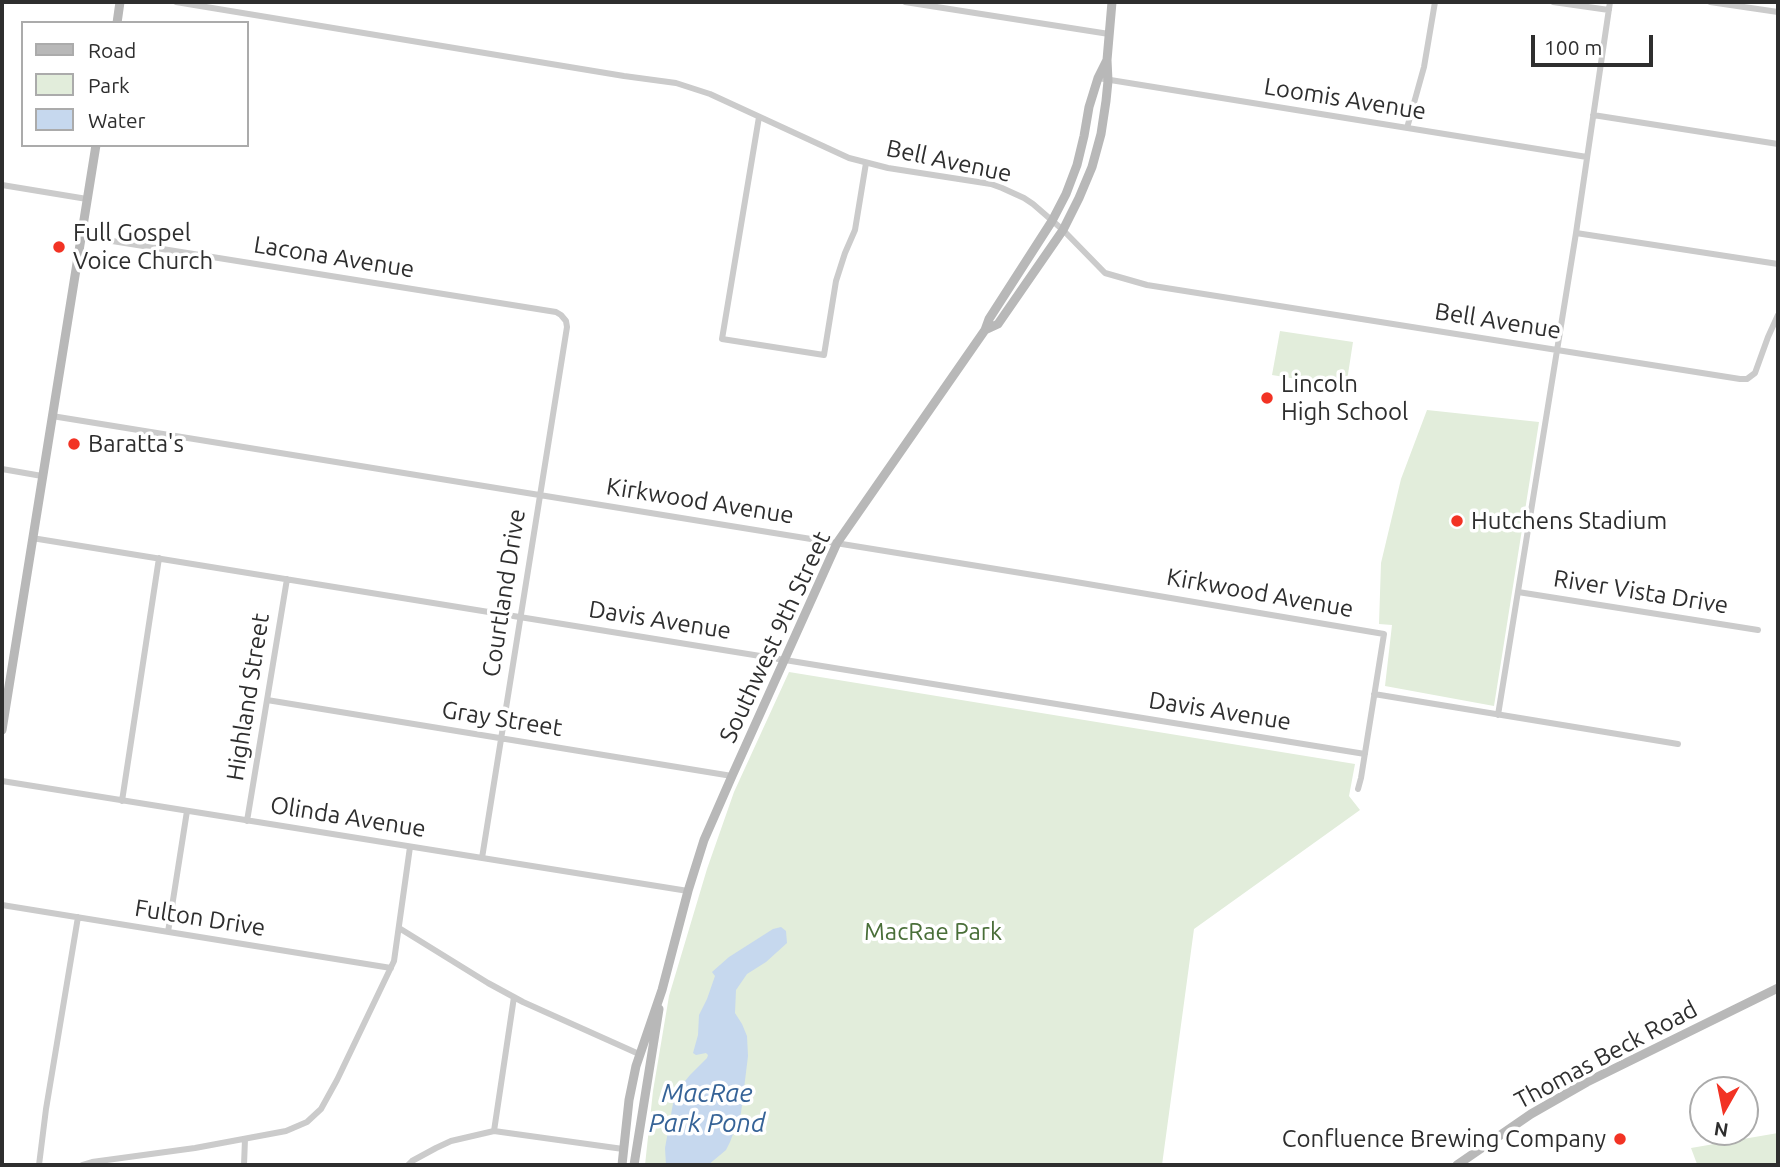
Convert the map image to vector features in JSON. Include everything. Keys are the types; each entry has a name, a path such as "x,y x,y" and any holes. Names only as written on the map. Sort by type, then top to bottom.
{"main road":[{"path":"117,21 120,2"},
{"name":"Southwest 9th Street","path":"985,330 998,324 1063,230 1092,167 1101,134 1108,81 1112,2"},
{"name":"Southwest 9th Street","path":"622,1165 629,1100 639,1054 662,990 704,840 783,659 837,543 985,330 989,319 1052,221 1077,166 1089,107 1107,60"},
{"path":"2,730 96,147"},
{"name":"Thomas Beck Road","path":"1457,1165 1531,1114 1587,1082 1778,988"},
{"name":"Southwest 9th Street","path":"636,1165 638,1133 662,990"}],"street":[{"name":"Bell Avenue","path":"176,2 676,83 710,94 849,158 1002,188 1024,198 1063,230 1105,273 1147,285 1740,379 1747,379 1755,373 1778,315"},
{"path":"905,2 1109,34"},
{"path":"1407,128 1422,79 1435,2"},
{"path":"1553,2 1609,10"},
{"path":"1498,715 1576,233 1610,2"},
{"path":"1710,2 1778,12"},
{"name":"Loomis Avenue","path":"1098,78 1587,157"},
{"path":"1594,115 1778,144"},
{"path":"759,117 722,339 824,355 836,281 855,230 866,163"},
{"path":"2,185 87,199"},
{"path":"1576,233 1778,264"},
{"name":"Lacona Avenue","path":"81,236 556,312 566,321 565,333"},
{"name":"Courtland Drive","path":"482,858 565,333"},
{"name":"Kirkwood Avenue","path":"52,415 1384,634 1374,694"},
{"path":"2,469 42,476"},
{"name":"Davis Avenue","path":"33,538 1365,754"},
{"path":"122,801 159,558"},
{"name":"Highland Street","path":"247,821 287,579"},
{"name":"River Vista Drive","path":"1518,592 1758,630"},
{"path":"1358,789 1374,694 1678,744"},
{"name":"Gray Street","path":"267,700 732,776"},
{"name":"Olinda Avenue","path":"2,781 688,891"},
{"path":"168,932 187,811"},
{"path":"82,1165 92,1161 195,1148 295,1129 321,1109 394,961 410,847"},
{"name":"Fulton Drive","path":"2,905 391,968"},
{"path":"39,1165 78,918"},
{"path":"399,928 514,997 639,1054"},
{"path":"494,1132 514,997"},
{"path":"408,1165 443,1144 494,1132 624,1149"},
{"path":"244,1139 244,1165"}],"green space":[{"path":"1280,331 1353,342 1346,387 1272,375"},
{"name":"Hutchens Stadium","path":"1427,410 1539,422 1494,706 1385,686 1392,625 1379,624 1381,563 1401,479"},
{"name":"MacRae Park","path":"789,672 1355,764 1349,796 1360,810 1194,929 1162,1165 645,1165 653,1091 669,996 707,869 734,792"},
{"path":"1778,1133 1778,1165 1695,1165 1697,1164 1691,1148 1759,1146 1759,1136"}],"water":[{"name":"MacRae Park Pond","path":"781,927 786,931 787,943 766,962 747,974 736,990 735,1013 747,1036 748,1056 741,1113 730,1142 726,1150 708,1165 666,1165 665,1148 674,1098 708,1055 693,1053 698,1035 699,1015 715,976 712,972 729,957 773,929"}],"place":[{"name":"Full Gospel Voice Church","path":"59,247"},
{"name":"Lincoln High School","path":"1267,398"},
{"name":"Baratta's","path":"74,444"},
{"name":"Hutchens Stadium","path":"1457,521"},
{"name":"Confluence Brewing Company","path":"1620,1139"}]}
